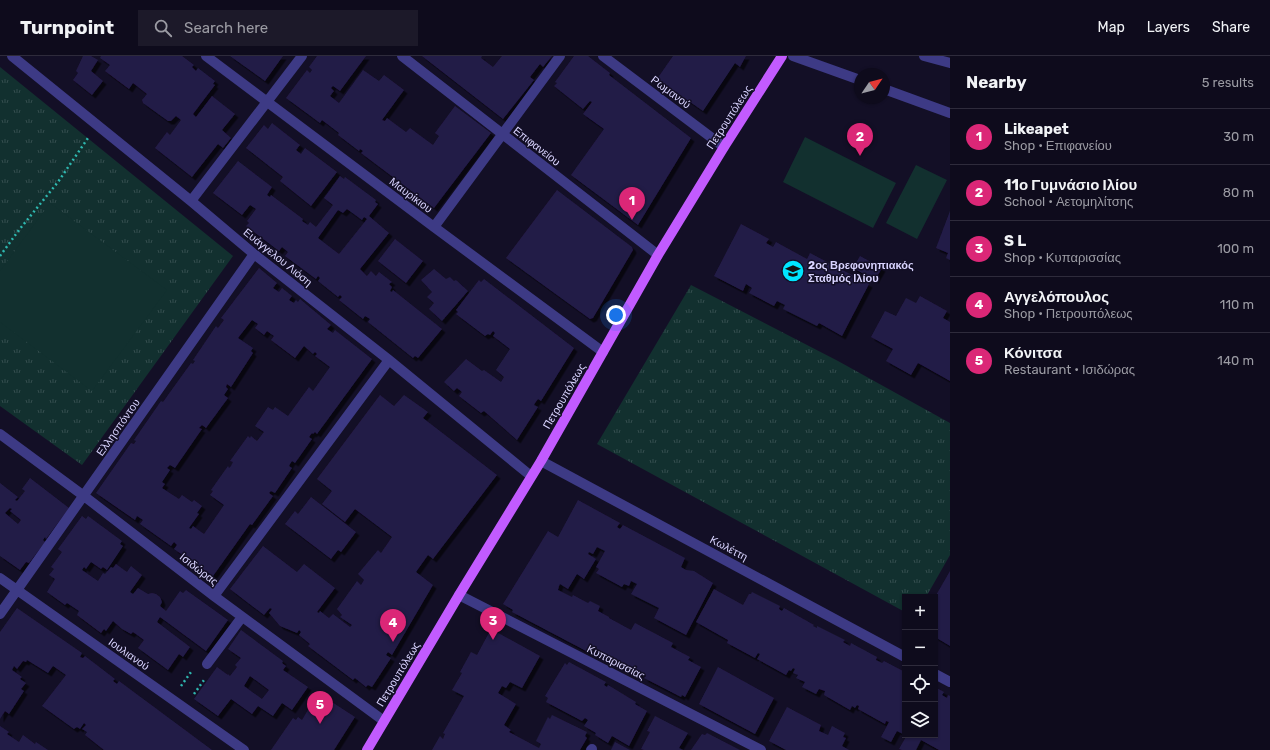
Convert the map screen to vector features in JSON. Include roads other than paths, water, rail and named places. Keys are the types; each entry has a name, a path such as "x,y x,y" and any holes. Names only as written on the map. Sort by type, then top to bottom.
{"main road":[{"name":"Πετρουπόλεως","path":"367,750 540,461 658,255 724,146 782,56"}],"street":[{"name":"Ευάγγελου Λιόση","path":"12,56 254,254 389,360 531,476"},
{"name":"Μαυρίκιου","path":"206,56 603,352"},
{"path":"191,201 302,56"},
{"name":"Επιφανείου","path":"402,56 658,255"},
{"path":"434,227 560,56"},
{"name":"Ρωμανού","path":"603,56 724,146"},
{"path":"793,56 854,78"},
{"path":"924,56 950,63"},
{"path":"890,91 950,113"},
{"name":"Ελλησπόντου","path":"0,614 254,254"},
{"path":"214,596 389,360"},
{"name":"Ισιδώρας","path":"0,434 84,496 214,596 384,721"},
{"name":"Κωλέττη","path":"540,461 902,655"},
{"name":"Ιουλιανού","path":"0,578 244,750"},
{"name":"Κυπαρισσίας","path":"459,595 761,750"},
{"path":"207,664 242,616"},
{"path":"938,676 950,682"}],"place":[{"name":"11ο Γυμνάσιο Ιλίου","path":"860,156"},
{"name":"Likeapet","path":"632,220"},
{"name":"2ος Βρεφονηπιακός Σταθμός Ιλίου","path":"793,271"},
{"name":"S L","path":"493,640"},
{"name":"Αγγελόπουλος","path":"393,642"},
{"name":"Κόνιτσα","path":"320,724"}]}
